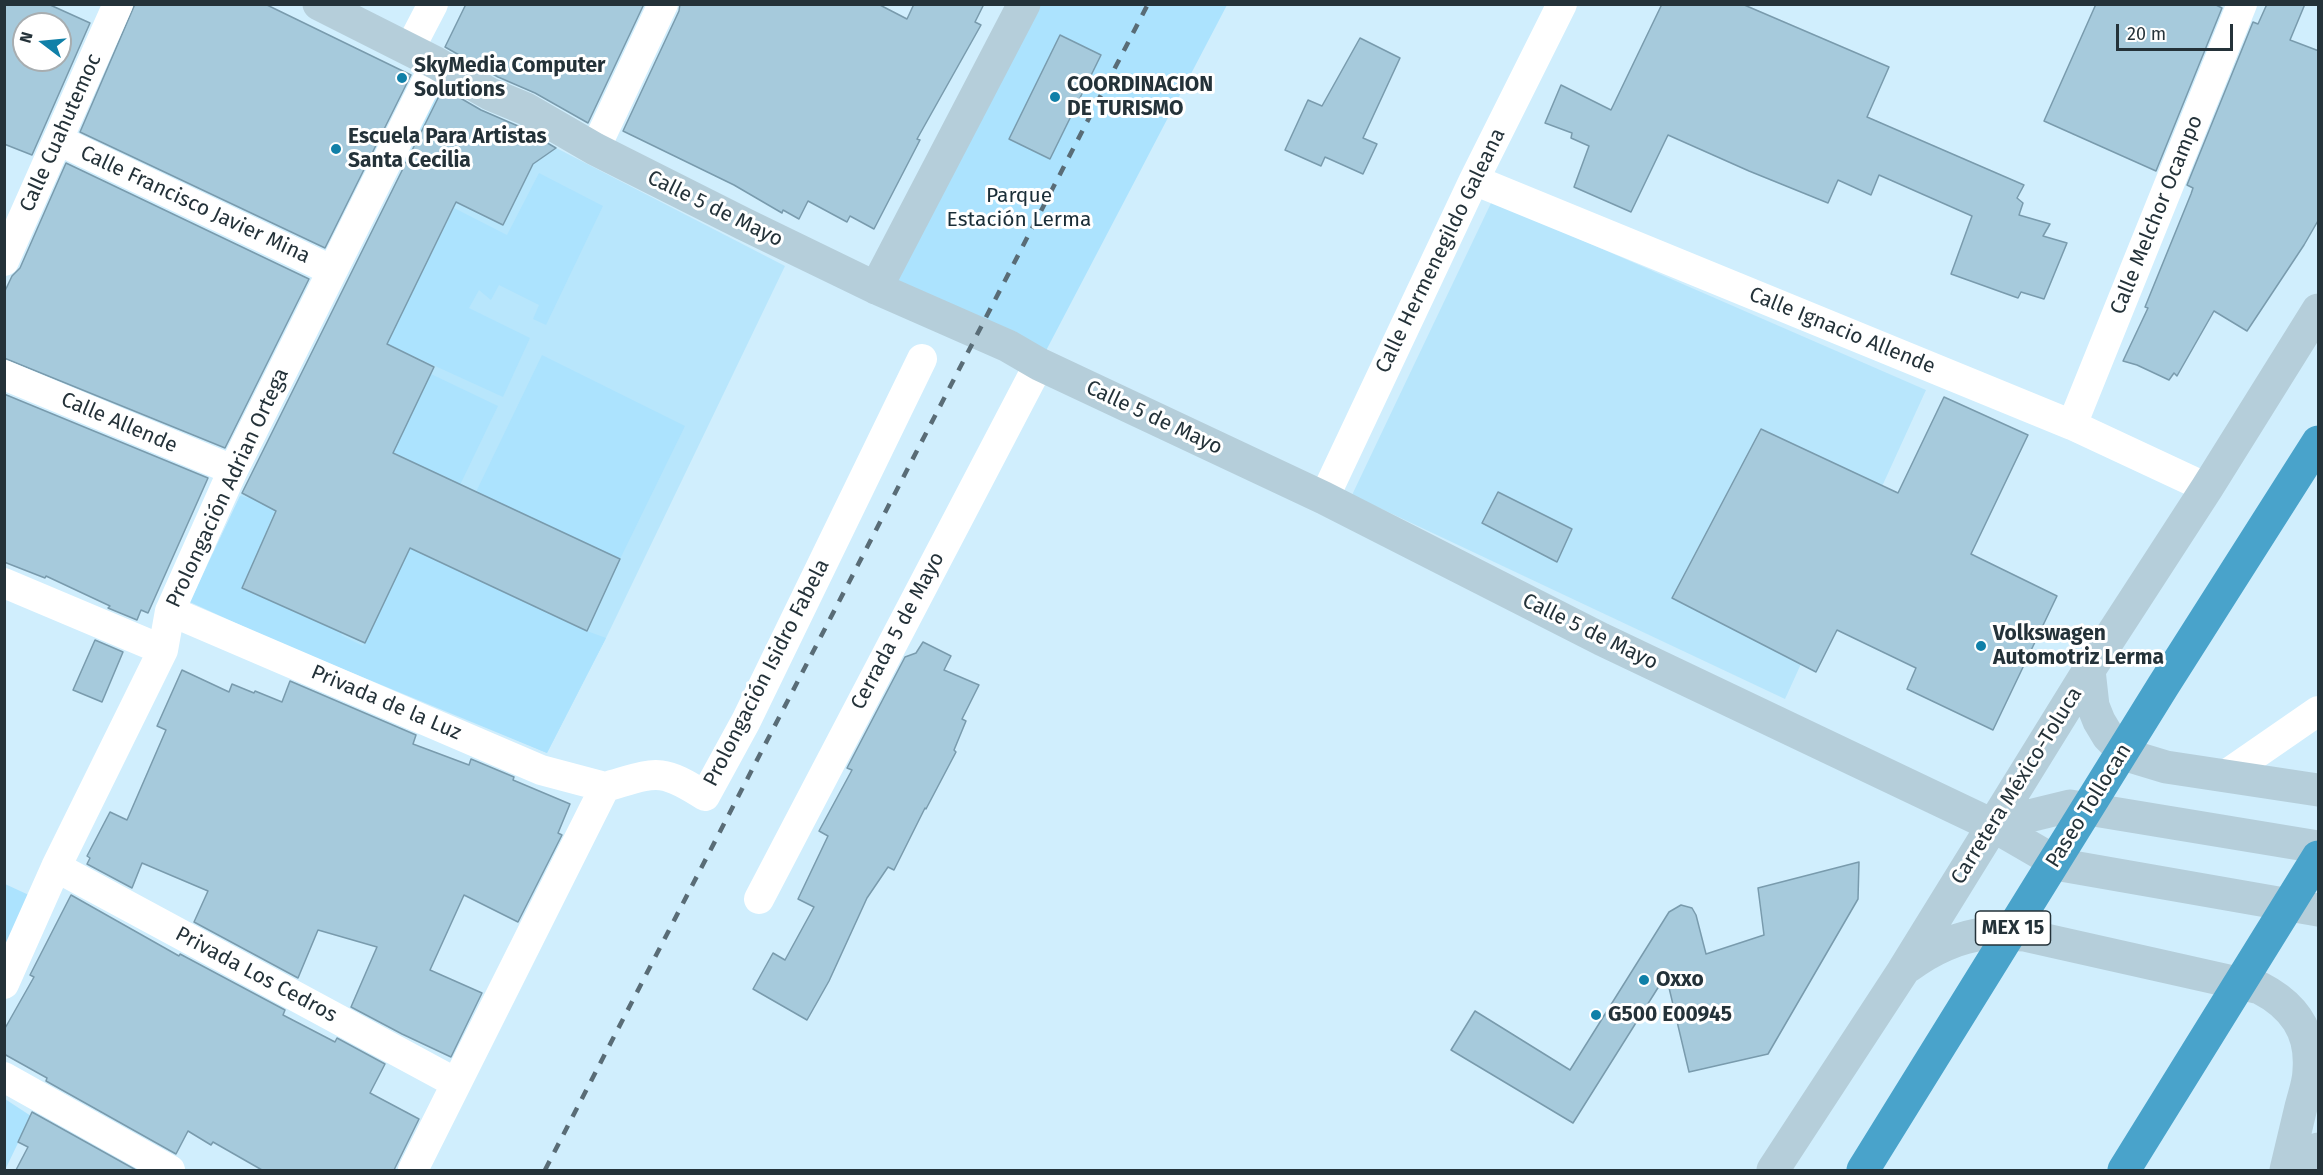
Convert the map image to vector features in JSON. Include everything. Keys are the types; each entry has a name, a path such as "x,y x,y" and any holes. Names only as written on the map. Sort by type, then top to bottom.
{"highway":[{"name":"Paseo Tollocan","path":"1863,1170 2163,686 2319,442"},
{"path":"2124,1170 2319,857"}],"main road":[{"name":"Calle 5 de Mayo","path":"319,4 422,56 490,94 526,110 595,149 876,288 1008,346 1039,364 1324,498 1601,639 1992,825 2061,865 2319,910"},
{"path":"876,288 1024,4"},
{"name":"Carretera México-Toluca","path":"1773,1170 1903,971 2089,670 2319,310"},
{"path":"2089,670 2093,706 2108,736 2133,757 2148,763 2319,790"},
{"path":"1992,825 2070,806 2319,848"},
{"path":"1903,971 1919,958 1958,940 1985,934 2024,935 2260,987 2279,998 2292,1012 2302,1029 2309,1050 2309,1071 2286,1170"},
{"path":"2306,1170 2319,1149"}],"street":[{"name":"Calle Cuahutemoc","path":"6,254 117,4"},
{"name":"Prolongación Adrian Ortega","path":"4,984 56,867 163,650 170,611 233,470 331,270 422,56 433,4"},
{"path":"595,149 663,4"},
{"name":"Calle Hermenegildo Galeana","path":"1324,498 1474,180 1562,4"},
{"name":"Calle Melchor Ocampo","path":"2072,425 2241,4"},
{"name":"Calle Francisco Javier Mina","path":"58,140 331,270"},
{"name":"Calle Ignacio Allende","path":"1474,180 2072,425 2207,488"},
{"name":"Prolongación Isidro Fabela","path":"605,787 655,773 679,779 705,796 746,721 922,359"},
{"name":"Cerrada 5 de Mayo","path":"759,899 1039,364"},
{"name":"Calle Allende","path":"4,375 233,470"},
{"path":"4,583 163,650"},
{"name":"Privada de la Luz","path":"170,611 541,770 605,787"},
{"path":"2224,776 2319,711"},
{"path":"413,1170 605,787"},
{"name":"Privada Los Cedros","path":"56,867 456,1083"},
{"path":"4,1077 170,1170"}],"shaded area":[{"path":"440,88 785,266 606,638 547,753 190,602 240,496 332,317"},
{"path":"1492,201 1926,390 1785,699 1352,495"}],"green space":[{"name":"Parque Estación Lerma","path":"1024,5 1227,5 1039,364 876,288"},
{"path":"539,173 603,206 546,325 533,319 539,305 499,285 491,300 479,290 469,308 530,338 503,397 387,344 454,208 507,235"},
{"path":"542,355 685,426 620,559 476,492"},
{"path":"431,374 498,406 460,485 393,453"},
{"path":"240,496 253,499 275,510 243,589 291,610 376,564 341,635 363,646 410,548 606,638 547,753 277,642 190,602"},
{"path":"5,884 31,896 5,951"},
{"path":"5,1099 31,1116 5,1170"}],"building":[{"path":"4,4 48,4 66,12 12,12 12,72 68,72 32,155 4,144"},
{"path":"135,4 267,5 411,75 325,248 80,132"},
{"path":"466,4 644,4 588,123 445,47"},
{"path":"680,4 878,4 907,19 914,4 984,4 975,22 981,25 917,139 920,140 874,229 850,216 847,222 808,201 799,219 783,210 782,213 734,185 623,131 679,11"},
{"path":"1662,4 1742,4 1889,67 1867,117 2024,185 2017,198 2023,203 2019,215 2050,224 2043,236 2067,243 2044,299 2021,292 2018,298 1951,274 1972,216 1879,175 1871,195 1838,180 1828,203 1668,135 1631,212 1574,187 1589,146 1571,138 1572,133 1545,123 1561,85 1611,110"},
{"path":"2096,4 2214,4 2222,8 2156,171 2044,121"},
{"path":"2267,4 2305,4 2290,40 2319,51 2319,219 2247,331 2214,311 2177,376 2174,373 2169,380 2123,361 2148,308 2145,307 2191,194 2193,188 2187,185 2253,22 2258,24"},
{"path":"72,15 90,23 72,64"},
{"name":"COORDINACION DE TURISMO","path":"1060,35 1101,55 1050,159 1009,139"},
{"path":"1360,38 1400,58 1363,138 1377,144 1363,174 1325,157 1321,166 1285,150 1308,100 1322,106"},
{"path":"443,88 556,148 533,164 503,225 456,202 387,344 434,367 393,453 620,559 587,631 410,548 365,643 242,588 276,511 242,493"},
{"path":"66,163 309,279 225,448 4,358 4,293 12,276 20,268"},
{"path":"4,394 208,478 148,613 141,610 137,620 108,608 110,606 46,576 45,578 4,562"},
{"path":"1944,397 2028,435 1971,554 2057,596 1993,730 1907,689 1916,668 1837,630 1816,672 1672,598 1761,429 1898,493"},
{"path":"1498,492 1572,529 1557,562 1482,523"},
{"path":"95,640 123,652 102,702 73,690"},
{"path":"923,642 951,656 944,670 979,685 962,719 966,721 954,750 956,752 894,870 888,867 867,898 829,981 807,1020 753,989 773,953 785,960 814,907 798,899 828,836 819,831 852,770 847,768 905,657 916,653"},
{"path":"182,670 229,692 232,684 282,702 290,681 416,735 413,744 469,765 471,759 570,804 558,833 562,835 518,922 464,895 430,970 482,993 451,1057 351,1007 377,947 318,930 298,978 194,922 208,891 142,863 132,888 87,864 90,858 87,856 110,812 127,820 166,730 157,726"},
{"path":"1859,862 1858,899 1768,1054 1689,1072 1666,975 1573,1123 1451,1050 1475,1011 1570,1070 1669,912 1681,905 1692,908 1706,954 1764,935 1758,888"},
{"path":"71,895 179,956 180,954 285,1010 283,1015 335,1042 337,1038 385,1064 370,1093 419,1119 394,1170 262,1170 213,1142 211,1145 188,1131 176,1154 46,1081 47,1078 4,1054 4,1030 34,977 30,975"},
{"path":"32,1112 136,1170 16,1170 28,1147 18,1142"}],"railway":[{"path":"545,1170 1148,4"}],"place":[{"name":"SkyMedia Computer Solutions","path":"402,78"},
{"name":"COORDINACION DE TURISMO","path":"1055,97"},
{"name":"Escuela Para Artistas Santa Cecilia","path":"336,149"},
{"name":"Volkswagen Automotriz Lerma","path":"1981,646"},
{"name":"Oxxo","path":"1644,980"},
{"name":"G500 E00945","path":"1596,1015"}]}
